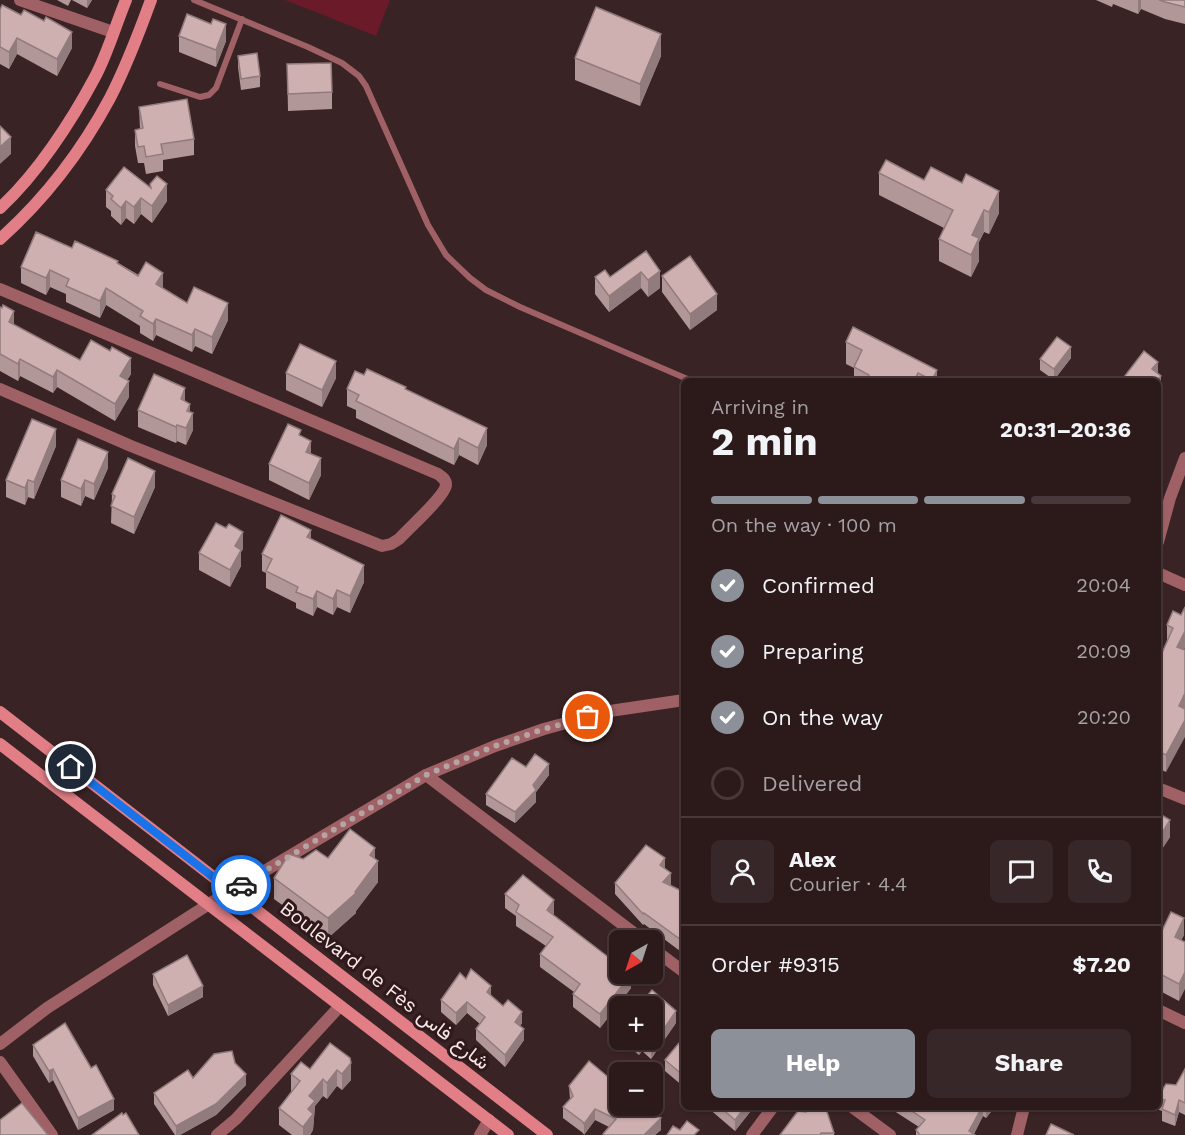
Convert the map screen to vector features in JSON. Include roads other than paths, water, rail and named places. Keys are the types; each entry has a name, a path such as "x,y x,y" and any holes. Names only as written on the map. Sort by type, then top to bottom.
{"main road":[{"path":"0,208 13,196 56,142 96,76 126,0"},
{"path":"0,239 47,193 73,159 96,123 134,45 151,0"},
{"name":"Boulevard de Fès شارع فاس","path":"0,712 547,1135"},
{"path":"0,744 508,1135"}],"street":[{"path":"20,0 113,32"},
{"path":"0,289 438,474 445,481 446,487 440,498 399,539 381,546 131,446 0,389"},
{"path":"1161,531 1185,458"},
{"path":"1161,574 1185,585"},
{"path":"0,1044 47,1008 209,904 426,775 495,746 544,729 610,711 681,700"},
{"path":"426,775 630,930"},
{"path":"1161,789 1185,799"},
{"path":"663,956 681,970"},
{"path":"217,1135 237,1119 340,1006"},
{"path":"1161,1011 1185,1023"},
{"path":"0,1062 52,1135"},
{"path":"752,1135 771,1110"},
{"path":"856,1110 890,1135"},
{"path":"1017,1135 1022,1110"},
{"path":"480,1135 489,1120"}],"lane":[{"path":"194,0 308,46 342,63 360,76 428,225 446,255 470,278 486,290 520,307 685,378"},
{"path":"160,84 200,97 209,95 216,88 242,19"}]}
